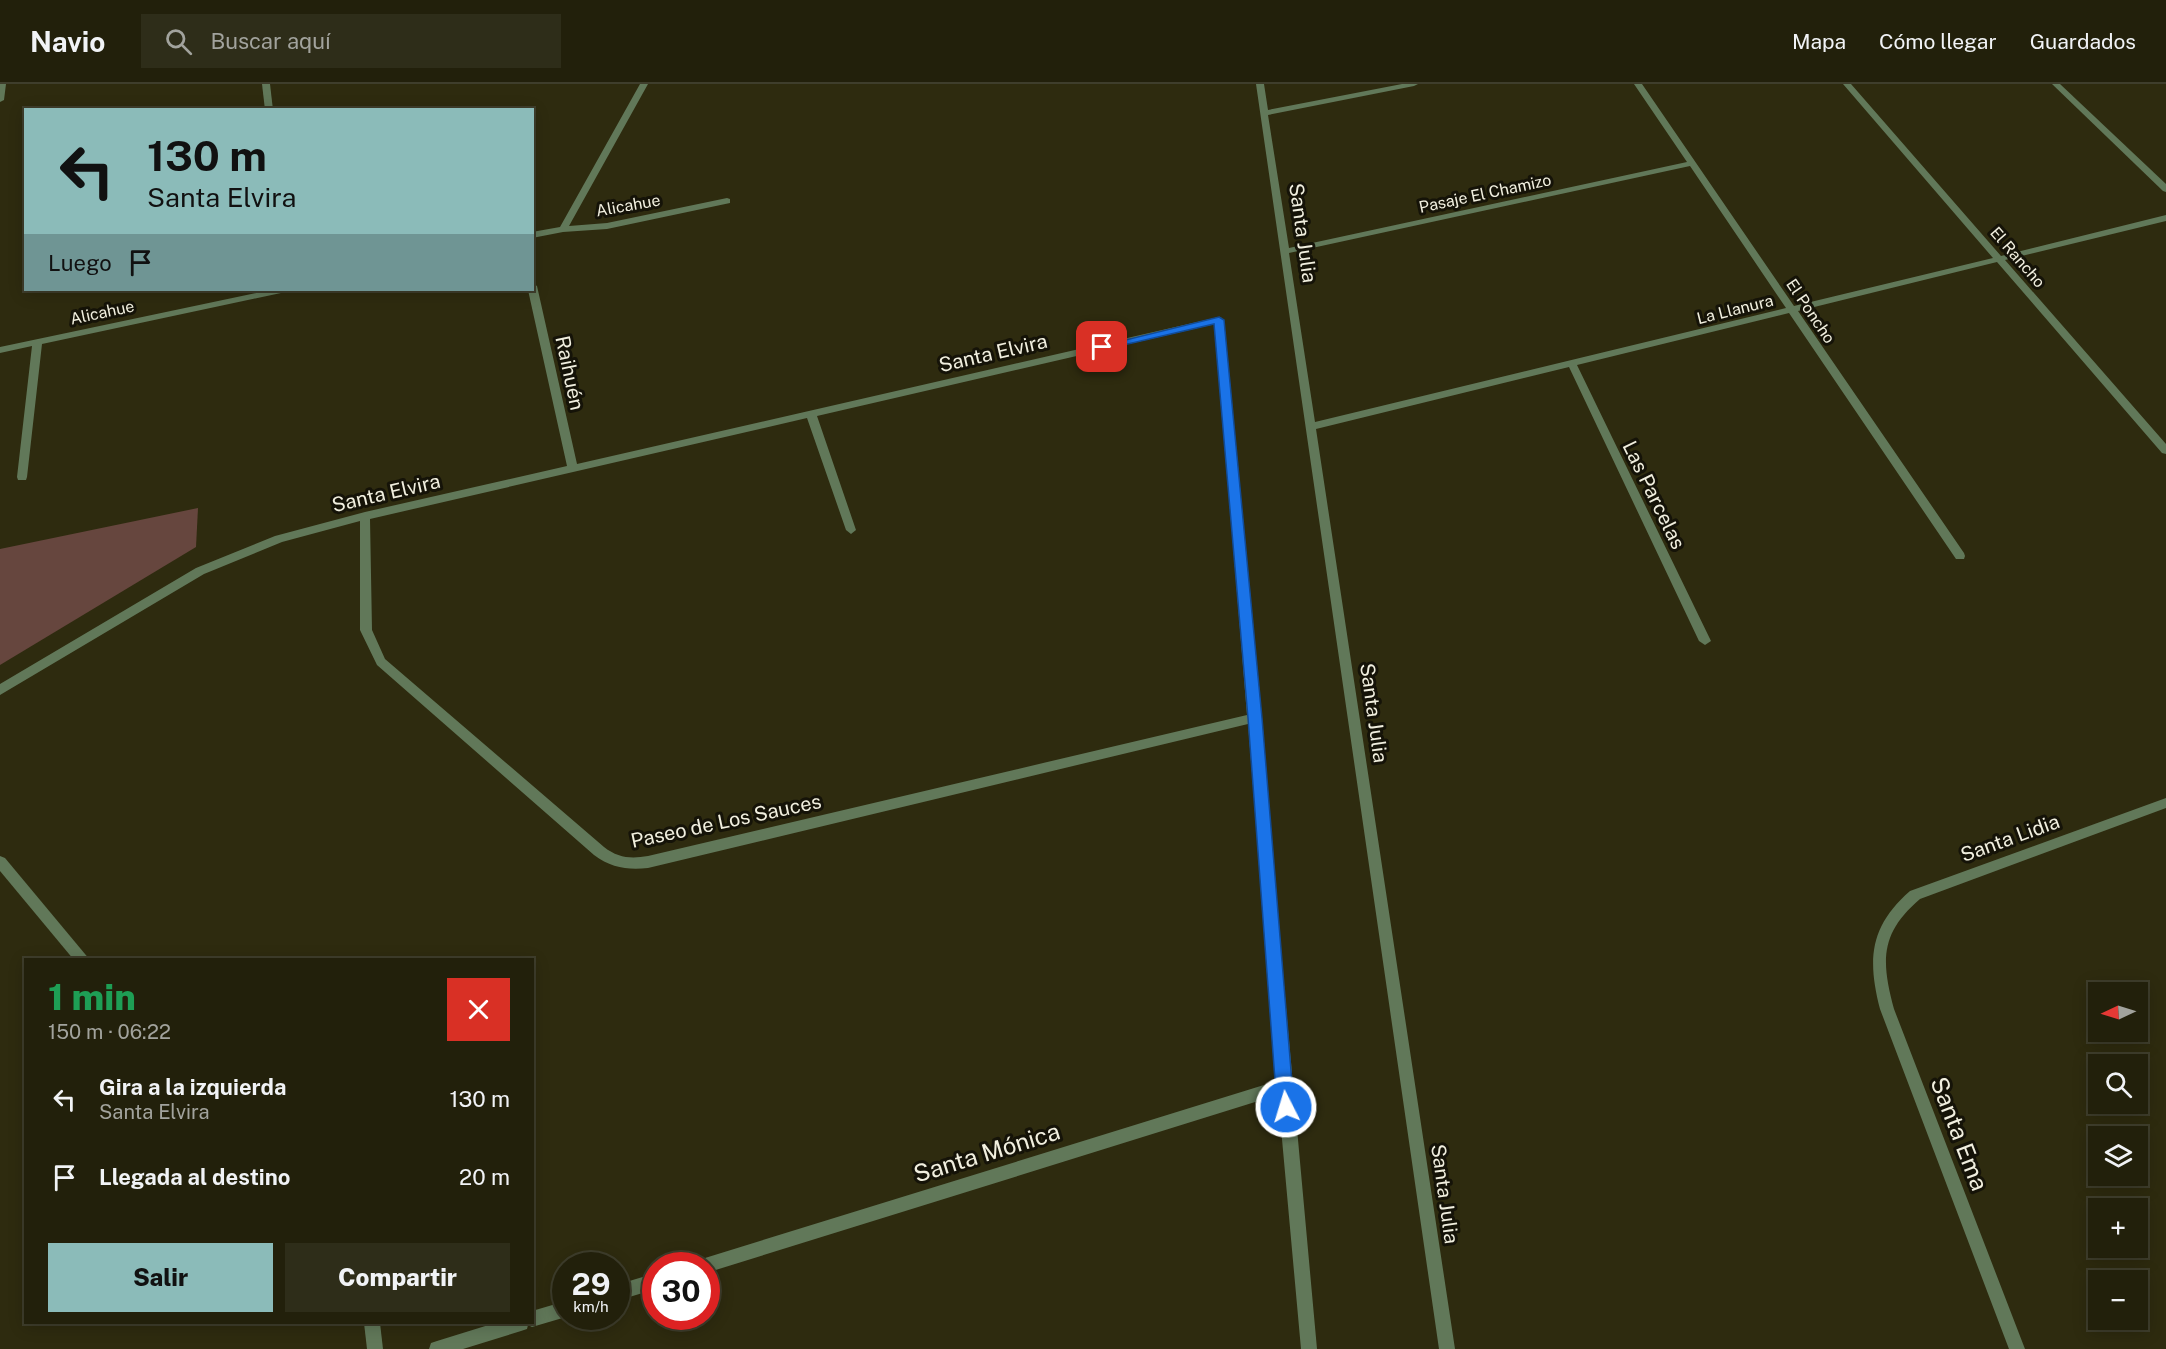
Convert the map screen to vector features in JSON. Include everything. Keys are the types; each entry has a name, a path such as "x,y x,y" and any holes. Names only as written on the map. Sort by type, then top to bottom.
{"street":[{"path":"0,100 2,84"},
{"path":"266,84 269,108"},
{"path":"563,229 644,84"},
{"name":"Santa Julia","path":"1260,84 1447,1349"},
{"path":"1264,113 1414,84"},
{"name":"El Poncho","path":"1638,84 1960,556"},
{"name":"El Rancho","path":"1847,84 2166,451"},
{"path":"2056,84 2166,189"},
{"name":"Pasaje El Chamizo","path":"1284,252 1692,164"},
{"name":"Alicahue","path":"534,236 563,229 607,226 727,201"},
{"name":"La Llanura","path":"1310,427 2166,218"},
{"name":"Alicahue","path":"0,350 276,291"},
{"name":"Raihuén","path":"533,291 573,468"},
{"name":"Santa Elvira","path":"0,690 200,571 279,538 365,516 1219,320 1255,718"},
{"path":"22,477 37,342"},
{"name":"Las Parcelas","path":"1572,364 1705,640"},
{"path":"811,414 851,530"},
{"name":"Paseo de Los Sauces","path":"365,516 366,630 381,662 599,851 620,863 648,862 1255,718"},
{"path":"1255,718 1284,1086 1309,1349"},
{"name":"Santa Lidia","path":"1885,933 1903,904 1923,891 2166,802"},
{"path":"0,862 81,958"},
{"name":"Santa Ema","path":"1885,933 1877,954 1881,990 2017,1349"},
{"name":"Santa Mónica","path":"720,1261 1284,1086"},
{"path":"534,1318 552,1313"},
{"path":"372,1324 375,1349"},
{"path":"437,1349 518,1324"}],"shaded area":[{"path":"198,508 196,547 0,665 0,549"}],"route":[{"path":"1102,347 1219,320 1255,718 1286,1107"}]}
